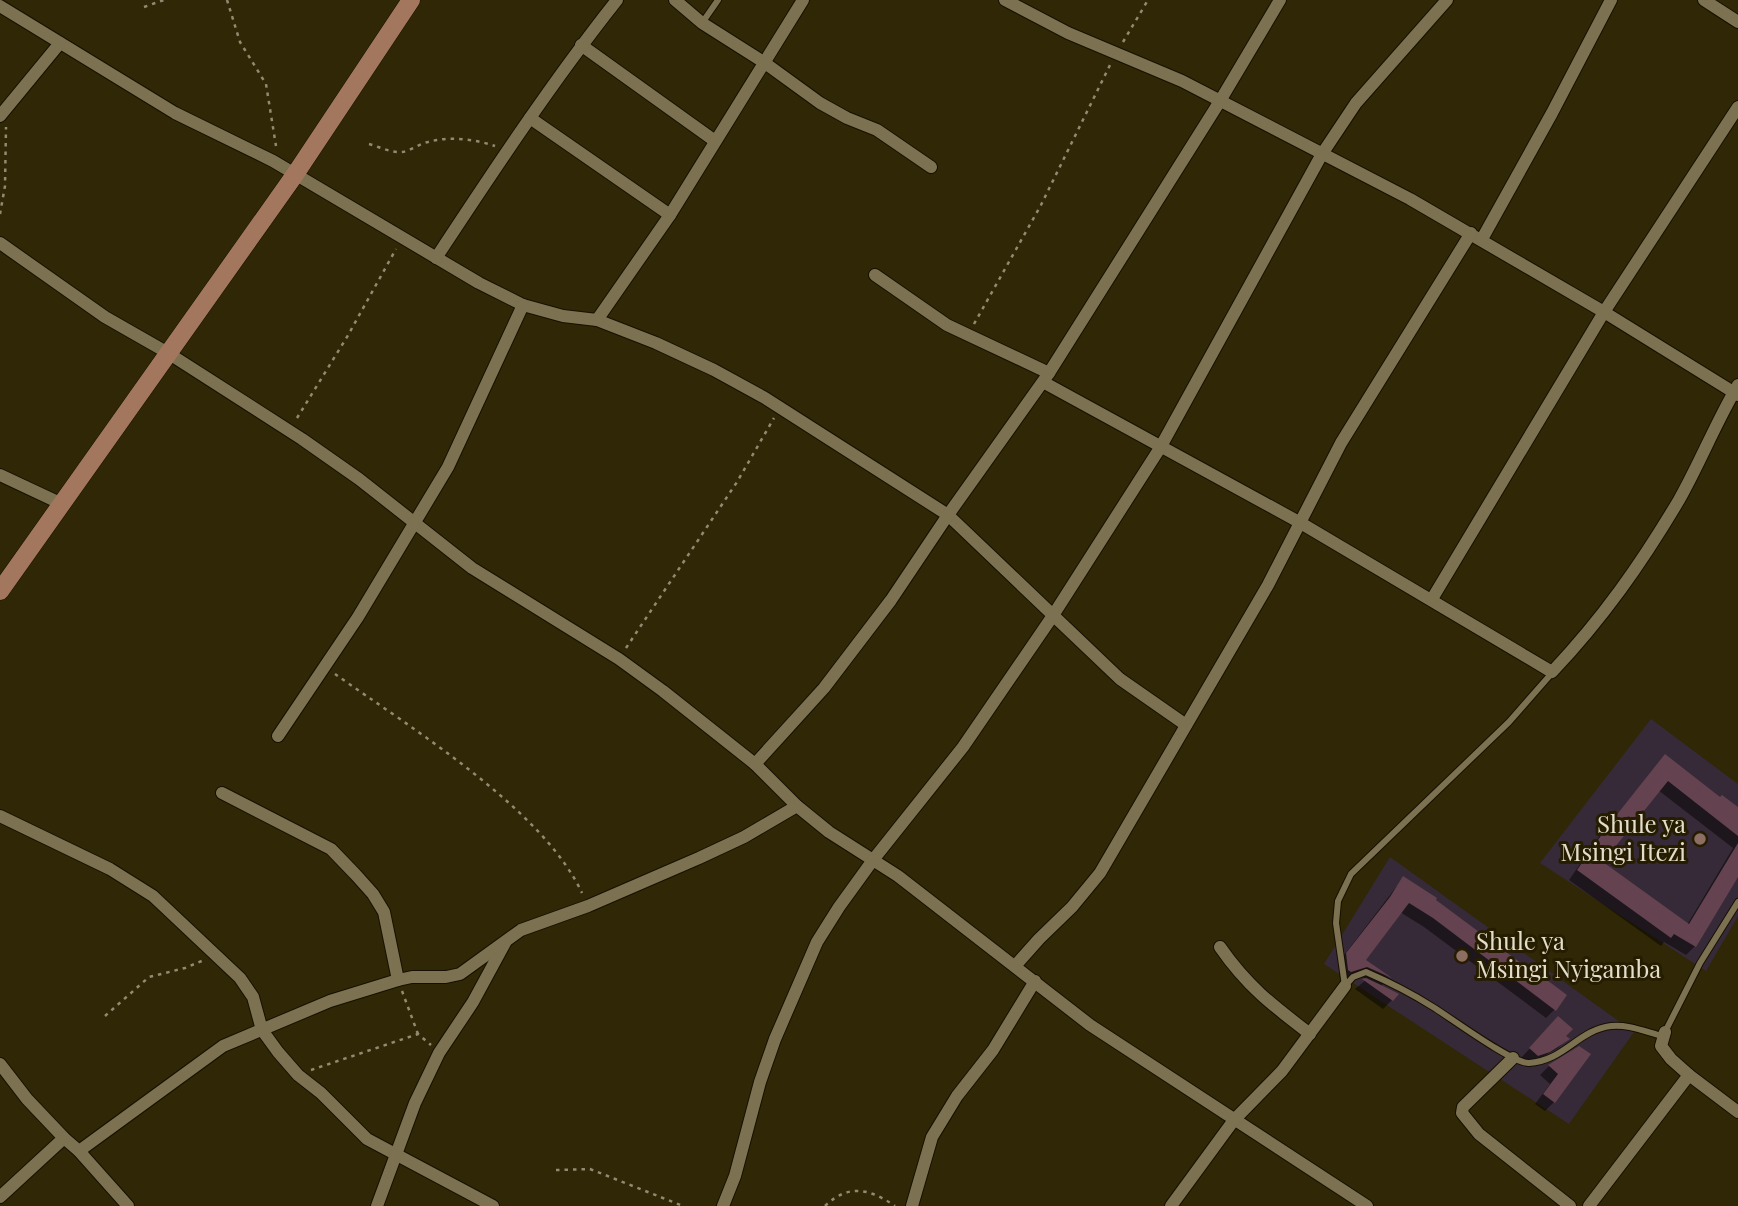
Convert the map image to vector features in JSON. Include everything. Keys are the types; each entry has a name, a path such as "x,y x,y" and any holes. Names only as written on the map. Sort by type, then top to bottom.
{"street":[{"path":"0,591 168,353 287,171 411,0"},
{"path":"436,258 581,45 617,0"},
{"path":"675,0 702,23 765,63 820,103 877,130 931,167"},
{"path":"597,320 670,215 803,0"},
{"path":"875,275 947,325 968,333 1160,447 1299,522 1552,672 1584,638 1618,595 1679,500 1737,391 1476,236 1182,81 1068,33 1006,0"},
{"path":"723,1206 735,1176 760,1082 775,1039 817,942 873,860 963,747 1052,617 1160,447 1322,154 1356,103 1447,0"},
{"path":"1015,966 1072,907 1100,873 1262,597 1299,522 1367,399 1476,236 1552,113 1611,0"},
{"path":"1704,0 1738,22"},
{"path":"755,765 824,688 891,600 1046,377 1220,101 1275,2"},
{"path":"0,6 175,113 287,171 479,283 523,305 563,316 597,320 656,343 714,370 780,408 948,515 1120,679 1186,725"},
{"path":"3,112 60,43"},
{"path":"581,45 715,141"},
{"path":"1432,599 1604,312 1738,107"},
{"path":"530,118 670,215"},
{"path":"0,243 105,317 168,353 289,430 359,479 472,568 619,659 755,765 797,806 829,832 873,860 1090,1025 1367,1206"},
{"path":"278,736 358,617 448,467 523,305"},
{"path":"0,475 62,504"},
{"path":"222,793 331,849 356,875 384,912 398,980"},
{"path":"79,1151 223,1046 330,1001 398,980 460,974 521,930 588,905 733,842 797,806"},
{"path":"0,816 153,895 240,978 253,998 262,1030 298,1075 321,1093 367,1139 493,1206"},
{"path":"377,1206 415,1103 439,1053 473,1002 507,939"},
{"path":"1220,947 1240,975 1268,1002 1310,1034"},
{"path":"912,1206 932,1138 957,1096 999,1040 1035,981"},
{"path":"1171,1206 1234,1120 1282,1071 1345,986"},
{"path":"1664,1034 1661,1046 1671,1059 1738,1112"},
{"path":"1513,1058 1463,1107 1462,1113 1479,1134 1570,1206"},
{"path":"0,1064 27,1099 79,1151 128,1206"},
{"path":"1589,1206 1689,1075"},
{"path":"0,1197 64,1138"}],"lane":[{"path":"702,23 718,0"},
{"path":"1345,986 1336,923 1338,901 1351,874 1509,722 1552,672"},
{"path":"1345,986 1353,977 1366,972 1422,1000 1513,1058 1531,1063 1550,1059 1585,1035 1612,1026 1627,1026 1664,1034 1700,963 1738,902"}],"path":[{"path":"144,7 164,0"},
{"path":"227,0 240,42 266,84 287,171"},
{"path":"968,333 1041,205 1116,54 1148,0"},
{"path":"0,214 5,186 3,112"},
{"path":"369,144 394,152 406,152 434,140 474,139 508,150"},
{"path":"289,430 347,337 401,238"},
{"path":"619,659 737,482 780,408"},
{"path":"325,667 475,775 539,831 575,878 588,905"},
{"path":"105,1016 149,977 185,968 216,954"},
{"path":"398,980 418,1034 439,1053"},
{"path":"298,1075 418,1034"},
{"path":"556,1170 590,1169 683,1206"},
{"path":"825,1206 849,1190 881,1196 895,1206"}],"shaded area":[{"path":"1651,719 1738,784 1738,916 1706,971 1540,863"},
{"path":"1390,857 1634,1032 1569,1124 1324,964"}],"building":[{"path":"1665,754 1720,797 1722,795 1738,807 1738,836 1668,781 1603,862 1689,924 1738,843 1738,877 1696,947 1674,934 1671,938 1577,870"},
{"path":"1403,876 1437,898 1436,900 1567,995 1556,1011 1433,918 1409,903 1366,960 1392,978 1367,967 1351,972 1348,970 1346,953"},
{"path":"1366,978 1399,994 1393,1001 1362,979"},
{"path":"1558,1016 1573,1029 1566,1036 1570,1039 1538,1056 1529,1048"},
{"path":"1579,1046 1591,1054 1555,1103 1543,1094 1558,1074 1548,1065"}],"place":[{"name":"Shule ya Msingi Itezi","path":"1700,839"},
{"name":"Shule ya Msingi Nyigamba","path":"1462,956"}]}
